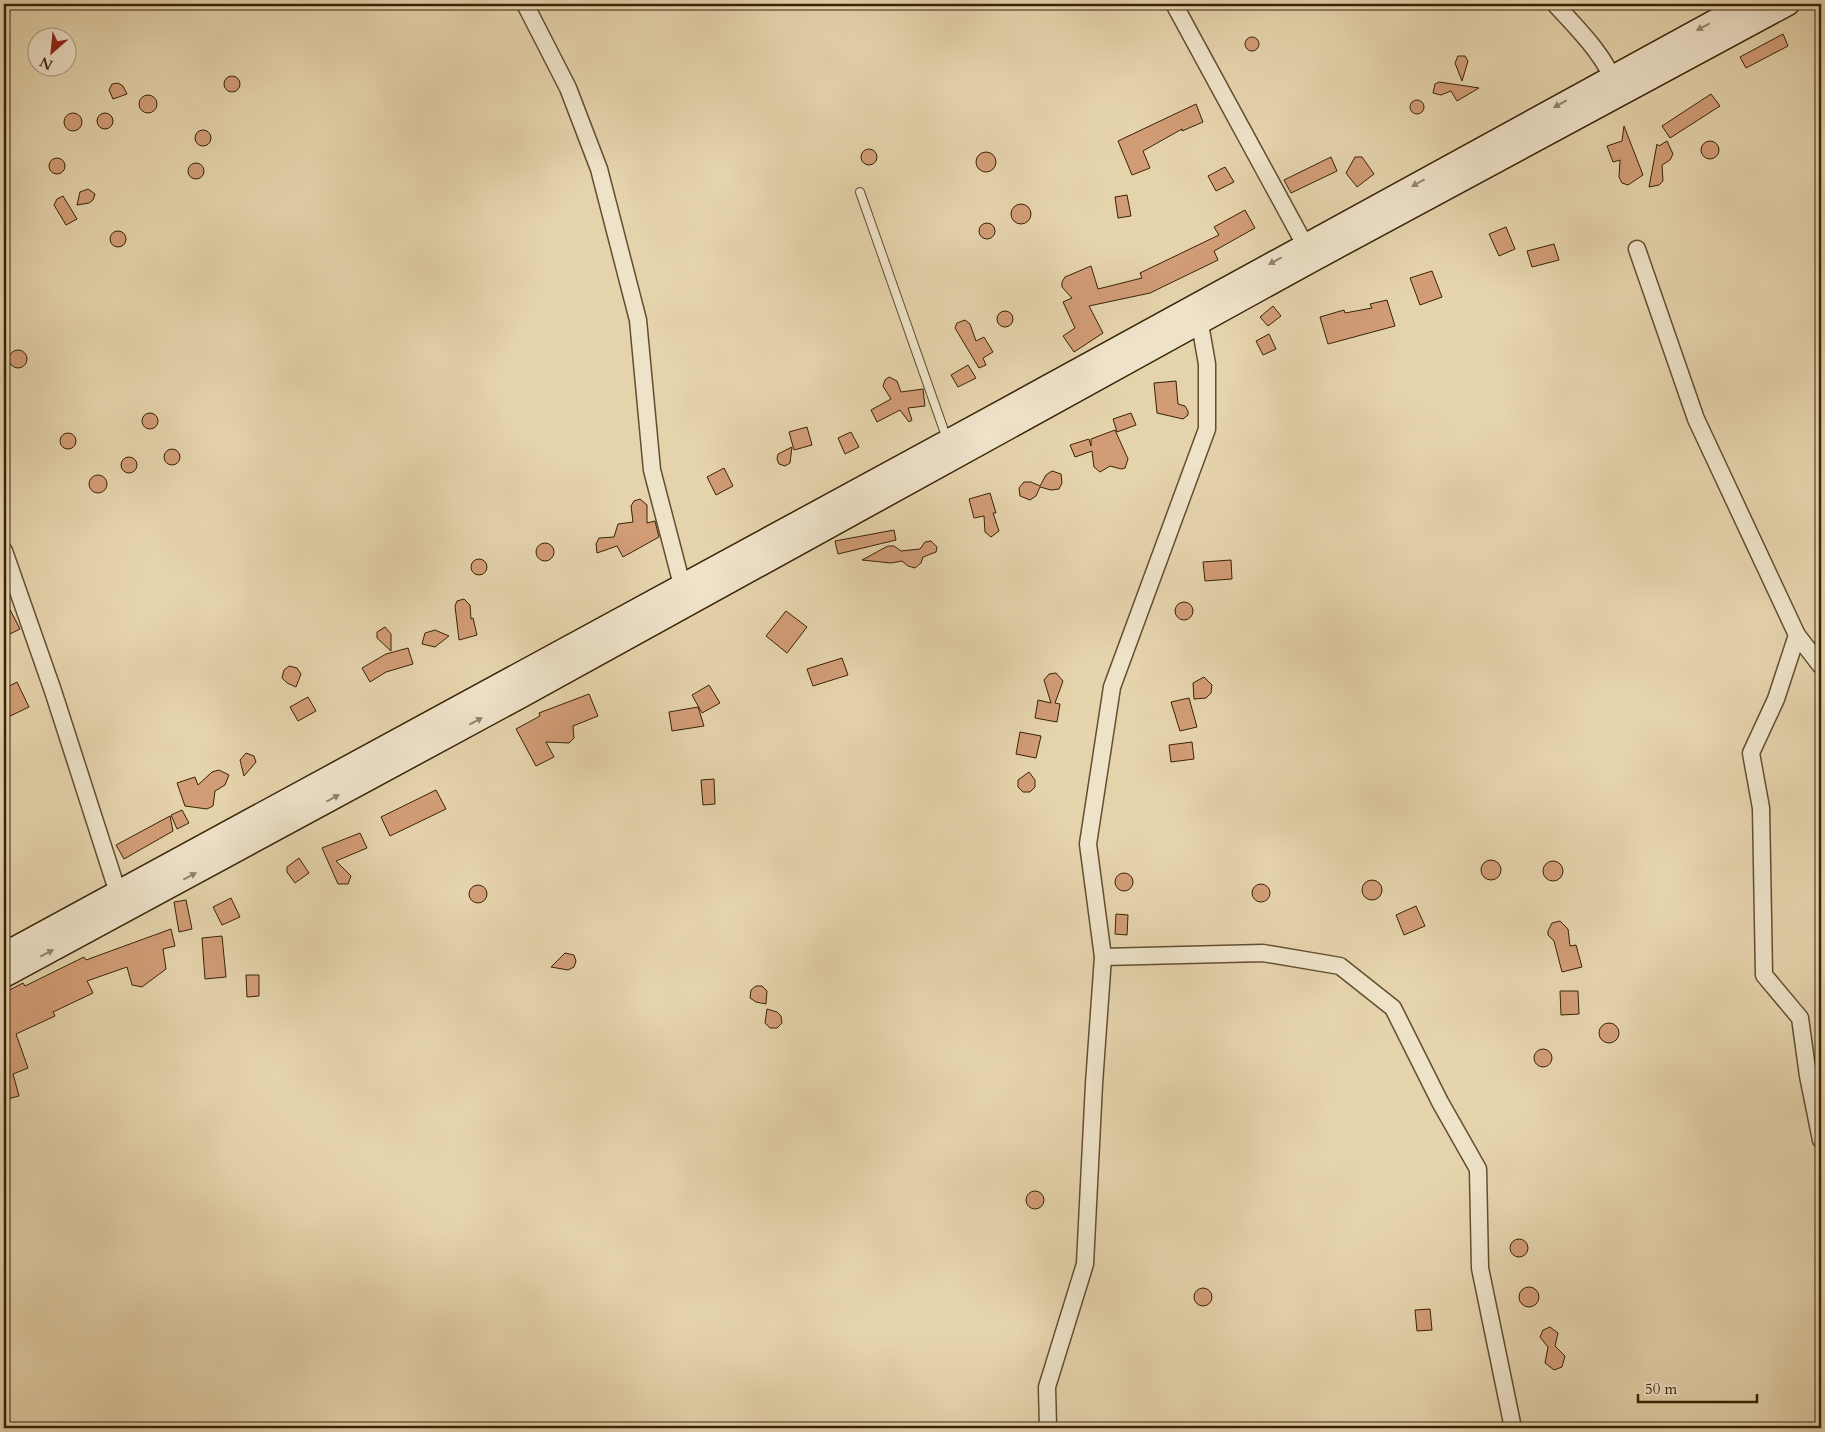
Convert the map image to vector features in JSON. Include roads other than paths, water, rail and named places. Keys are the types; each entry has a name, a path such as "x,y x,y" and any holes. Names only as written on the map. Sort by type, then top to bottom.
{"main road":[{"path":"1615,86 1746,4"},
{"path":"6,964 123,901 520,697 1195,316 1615,86 1788,4"},
{"path":"123,901 682,585 948,441 1195,316"}],"street":[{"path":"525,4 568,88 599,169 638,320 652,470 682,585"},
{"path":"1174,4 1309,253"},
{"path":"1555,4 1582,34 1615,86"},
{"path":"1637,249 1696,419 1796,635 1821,666"},
{"path":"1048,1428 1047,1387 1085,1264 1094,1084 1103,957 1088,844 1112,687 1207,429 1206,364 1195,316"},
{"path":"4,551 123,901"},
{"path":"1796,635 1776,699 1751,754 1761,808 1764,974 1800,1018 1808,1076 1821,1140"},
{"path":"1103,957 1263,953 1340,966 1393,1008 1440,1102 1478,1169 1480,1268 1513,1428"}],"lane":[{"path":"860,192 948,441"}]}
